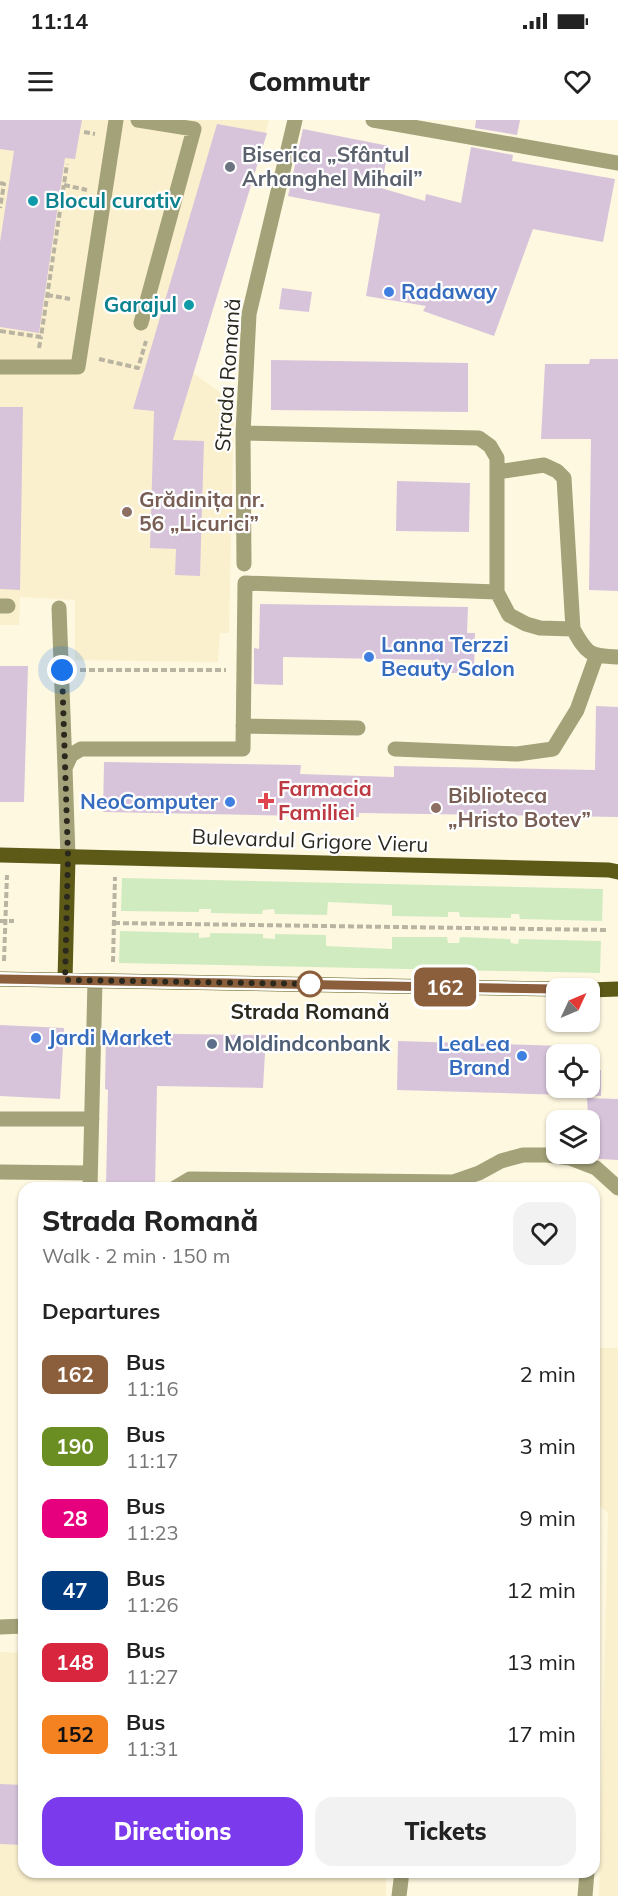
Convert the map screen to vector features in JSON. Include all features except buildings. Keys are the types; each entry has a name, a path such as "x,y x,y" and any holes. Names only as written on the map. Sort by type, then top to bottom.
{"main road":[{"name":"Bulevardul Grigore Vieru","path":"0,855 618,872"},
{"path":"65,980 68,857"},
{"path":"0,979 546,989"},
{"path":"600,990 618,989"}],"street":[{"path":"0,367 78,367 116,120"},
{"path":"138,120 194,129 141,323"},
{"name":"Strada Romană","path":"244,564 243,433 249,314 295,120"},
{"path":"373,120 618,164"},
{"path":"243,433 479,438 490,446 497,458 497,592 509,615 526,624 540,628 573,628"},
{"path":"497,472 544,465 557,471 564,478 573,628 583,647 596,657 618,657"},
{"path":"65,768 72,755 81,749 243,749 245,583 497,592"},
{"path":"59,608 68,857"},
{"path":"395,749 517,754 553,749 577,710 596,657"},
{"path":"243,726 358,728"},
{"path":"0,1172 90,1180 95,981"},
{"path":"0,1119 92,1119"},
{"path":"459,1182 501,1161 523,1155 547,1155 570,1158 596,1168 618,1188"},
{"path":"185,1182 190,1179 321,1182"},
{"path":"0,1627 18,1626"},
{"path":"399,1896 401,1878"},
{"path":"585,1896 586,1878"}],"path":[{"path":"0,331 40,337 67,165"},
{"path":"0,183 4,184 0,208"},
{"path":"47,296 78,301"},
{"path":"80,355 138,368 147,337 141,323"},
{"path":"62,670 244,670"},
{"path":"4,962 2,921 7,875"},
{"path":"113,965 115,876"},
{"path":"2,921 14,921"},
{"path":"114,923 607,930"}],"shaded area":[{"path":"0,120 269,120 193,373 234,402 229,633 220,633 218,662 75,660 75,600 20,597 19,625 0,625"},
{"path":"600,1348 618,1348 618,1896 599,1896 608,1513 600,1506"},
{"path":"0,1652 18,1653 18,1878 386,1878 386,1896 0,1896"}],"green space":[{"path":"122,878 603,889 602,921 520,919 519,914 511,914 511,918 460,917 459,912 448,912 448,917 392,916 392,905 328,902 327,915 275,914 274,909 263,910 262,914 211,913 211,909 199,909 199,912 121,911"},
{"path":"120,931 199,933 199,938 210,937 210,933 263,934 263,938 275,939 275,934 326,935 326,946 392,949 392,937 447,937 448,943 459,943 460,937 510,939 511,943 518,944 519,939 601,941 600,973 119,963"}],"bus line":[{"name":"162","path":"0,979 546,989"}],"place":[{"name":"Biserica „Sfântul Arhanghel Mihail”","path":"230,167"},
{"name":"Blocul curativ","path":"33,201"},
{"name":"Radaway","path":"389,292"},
{"name":"Garajul","path":"189,305"},
{"name":"Grădinița nr. 56 „Licurici”","path":"127,512"},
{"name":"Lanna Terzzi Beauty Salon","path":"369,657"},
{"name":"Farmacia Familiei","path":"266,801"},
{"name":"NeoComputer","path":"230,802"},
{"name":"Biblioteca „Hristo Botev”","path":"436,808"},
{"name":"Strada Romană","path":"310,984"},
{"name":"Jardi Market","path":"36,1038"},
{"name":"Moldindconbank","path":"212,1044"},
{"name":"LeaLea Brand","path":"522,1056"}],"route":[{"path":"62,670 68,857 65,980 310,984"}]}
